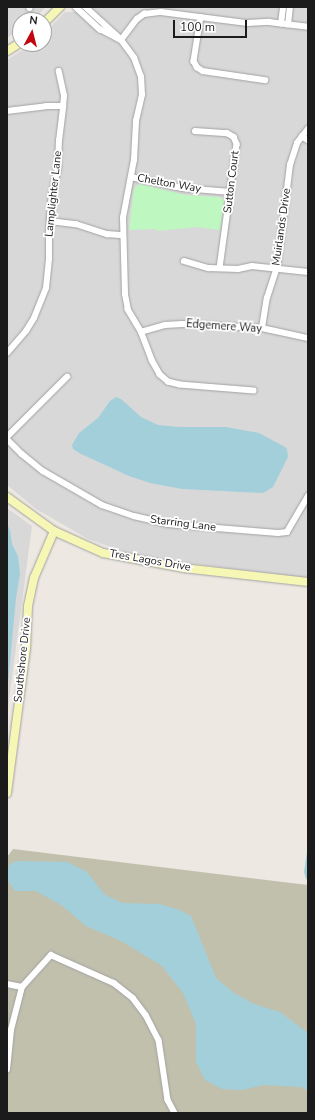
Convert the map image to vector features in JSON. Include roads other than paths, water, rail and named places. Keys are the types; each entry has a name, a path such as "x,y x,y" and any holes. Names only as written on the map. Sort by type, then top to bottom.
{"street":[{"path":"52,15 60,7"},
{"path":"76,7 96,26 121,40"},
{"path":"85,7 121,40 134,58 141,76 142,89 131,177 123,218 125,294 128,310 141,332 152,361 160,375 168,382 180,385 254,391"},
{"path":"281,24 283,7"},
{"path":"288,25 290,7"},
{"path":"121,40 137,19 144,14 161,12 247,23 269,22 308,27"},
{"path":"201,17 194,61 197,67 203,71 265,80"},
{"path":"96,26 100,21"},
{"name":"Lamplighter Lane","path":"7,353 26,331 41,303 49,272 52,194 58,167 64,96 59,72"},
{"path":"7,111 46,106 63,106"},
{"name":"Muirlands Drive","path":"262,328 267,298 277,268 290,165 297,143 308,129"},
{"name":"Sutton Court","path":"195,131 227,133 234,137 237,144 220,268"},
{"path":"302,136 308,140"},
{"name":"Chelton Way","path":"131,177 182,188 231,192"},
{"path":"50,221 76,224 107,234 123,235"},
{"path":"184,261 209,268 252,266 308,272"},
{"name":"Edgemere Way","path":"141,332 165,325 182,324 262,328 308,338"},
{"path":"7,438 67,377"},
{"name":"Starring Lane","path":"7,438 30,462 55,479 102,505 134,516 168,524 278,533 287,532 308,496"},
{"name":"Tres Lagos Drive","path":"7,497 54,530 103,553 183,568 308,582"},
{"name":"Southshore Drive","path":"7,793 26,649 28,606 34,578 54,530"},
{"path":"7,1070 11,1030 22,987 51,955 114,983 133,998 146,1015 160,1040 168,1100 175,1113"},
{"path":"7,984 22,987"}],"water":[{"path":"116,397 121,399 141,417 158,425 179,427 226,427 259,433 285,447 287,449 288,457 273,487 263,493 182,489 150,483 129,476 79,453 73,449 72,445 79,433 98,418 110,401"},
{"path":"7,524 10,530 12,544 18,556 20,574 16,598 7,694"},
{"path":"308,845 308,880 306,879 304,872"},
{"path":"16,861 67,862 87,872 104,894 122,903 159,904 177,909 191,916 216,978 234,993 254,1004 280,1012 308,1033 308,1091 302,1087 264,1085 242,1090 222,1089 205,1080 196,1062 196,1024 183,993 162,966 123,942 86,926 61,905 36,891 15,891 7,879 9,865"}]}
